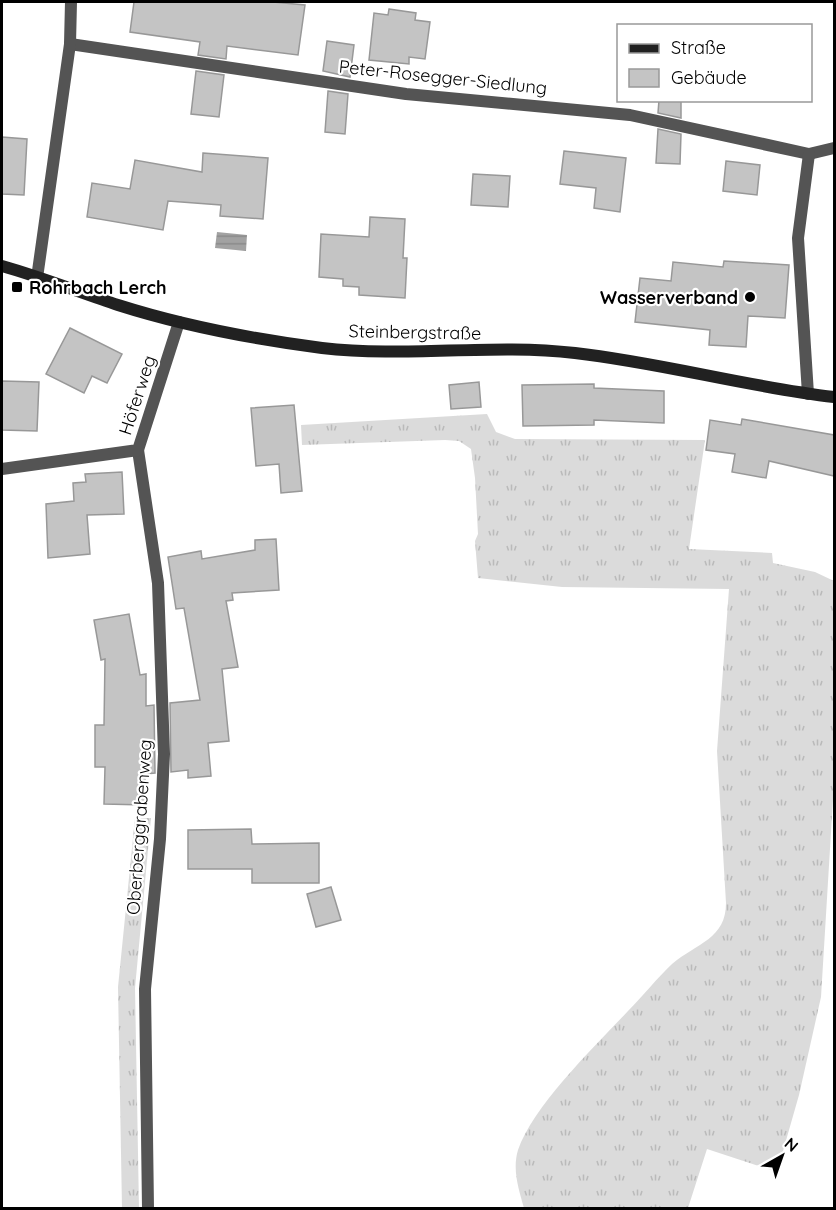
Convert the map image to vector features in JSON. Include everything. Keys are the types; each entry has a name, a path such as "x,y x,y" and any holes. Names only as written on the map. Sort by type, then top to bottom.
{"main road":[{"name":"Steinbergstraße","path":"2,266 179,322 269,340 378,352 542,351 573,353 834,397"}],"street":[{"path":"37,278 70,44 71,2"},
{"name":"Peter-Rosegger-Siedlung","path":"70,44 406,94 630,115 809,154 834,148"},
{"path":"808,394 798,238 809,154"},
{"name":"Höferweg","path":"2,469 138,450 179,322"},
{"name":"Oberberggrabenweg","path":"138,450 158,583 164,720 160,839 145,988 148,1209"}],"green space":[{"path":"487,414 496,432 515,439 705,440 689,549 772,553 773,563 815,572 834,581 834,783 821,997 799,1095 777,1172 707,1149 688,1208 524,1208 517,1180 516,1157 537,1114 583,1058 672,964 716,933 725,915 717,751 729,589 562,587 478,578 475,541 478,534 475,478 471,449 459,441 445,440 302,445 301,425"},
{"path":"135,818 151,818 135,988 139,1208 122,1208 118,987"}],"shaded area":[{"path":"217,232 247,235 246,251 215,248"}],"building":[{"path":"134,2 273,2 305,5 298,55 227,46 226,59 198,55 200,42 130,32"},
{"path":"389,9 416,13 415,20 430,22 425,59 409,57 409,64 369,60 374,13 388,15"},
{"path":"327,41 354,45 350,77 323,71"},
{"path":"196,71 224,75 219,117 191,114"},
{"path":"328,91 348,94 345,134 325,132"},
{"path":"659,102 681,102 681,118 658,113"},
{"path":"658,129 681,134 680,164 656,163"},
{"path":"2,137 27,139 24,195 2,194"},
{"path":"564,151 626,158 620,212 594,208 596,188 560,184"},
{"path":"203,153 268,158 263,219 220,216 221,205 168,201 163,230 87,217 92,183 130,189 135,160 202,172"},
{"path":"726,161 760,165 757,195 723,191"},
{"path":"473,174 510,176 508,207 471,205"},
{"path":"370,217 405,219 403,258 407,258 405,298 359,295 359,287 343,286 343,279 319,277 321,234 369,237"},
{"path":"724,261 789,265 785,318 748,316 746,347 709,345 710,330 635,322 640,278 671,281 673,262 723,267"},
{"path":"70,328 122,354 107,383 92,376 84,393 46,374"},
{"path":"2,381 39,382 37,431 2,430"},
{"path":"479,382 481,407 451,409 449,385"},
{"path":"594,384 594,388 664,391 664,423 594,420 594,425 523,426 522,385"},
{"path":"294,405 302,491 281,493 279,464 256,466 251,408"},
{"path":"742,419 834,435 834,476 769,461 766,478 732,472 735,454 706,450 710,420 741,425"},
{"path":"122,472 124,514 87,515 90,554 48,558 46,504 74,501 73,483 86,482 85,474"},
{"path":"276,539 279,590 232,593 233,600 226,601 238,667 222,669 229,741 208,743 211,776 188,778 188,770 171,772 170,703 200,700 184,608 176,609 168,557 201,551 202,559 255,550 255,540"},
{"path":"129,614 140,675 146,674 146,706 154,705 155,773 145,774 145,805 104,804 105,767 95,767 95,725 104,725 105,659 101,660 94,620"},
{"path":"251,829 252,844 319,843 319,883 252,883 252,869 188,869 188,830"},
{"path":"331,887 341,920 316,927 307,894"}],"place":[{"name":"Rohrbach Lerch","path":"17,287"},
{"name":"Wasserverband","path":"750,297"}]}
